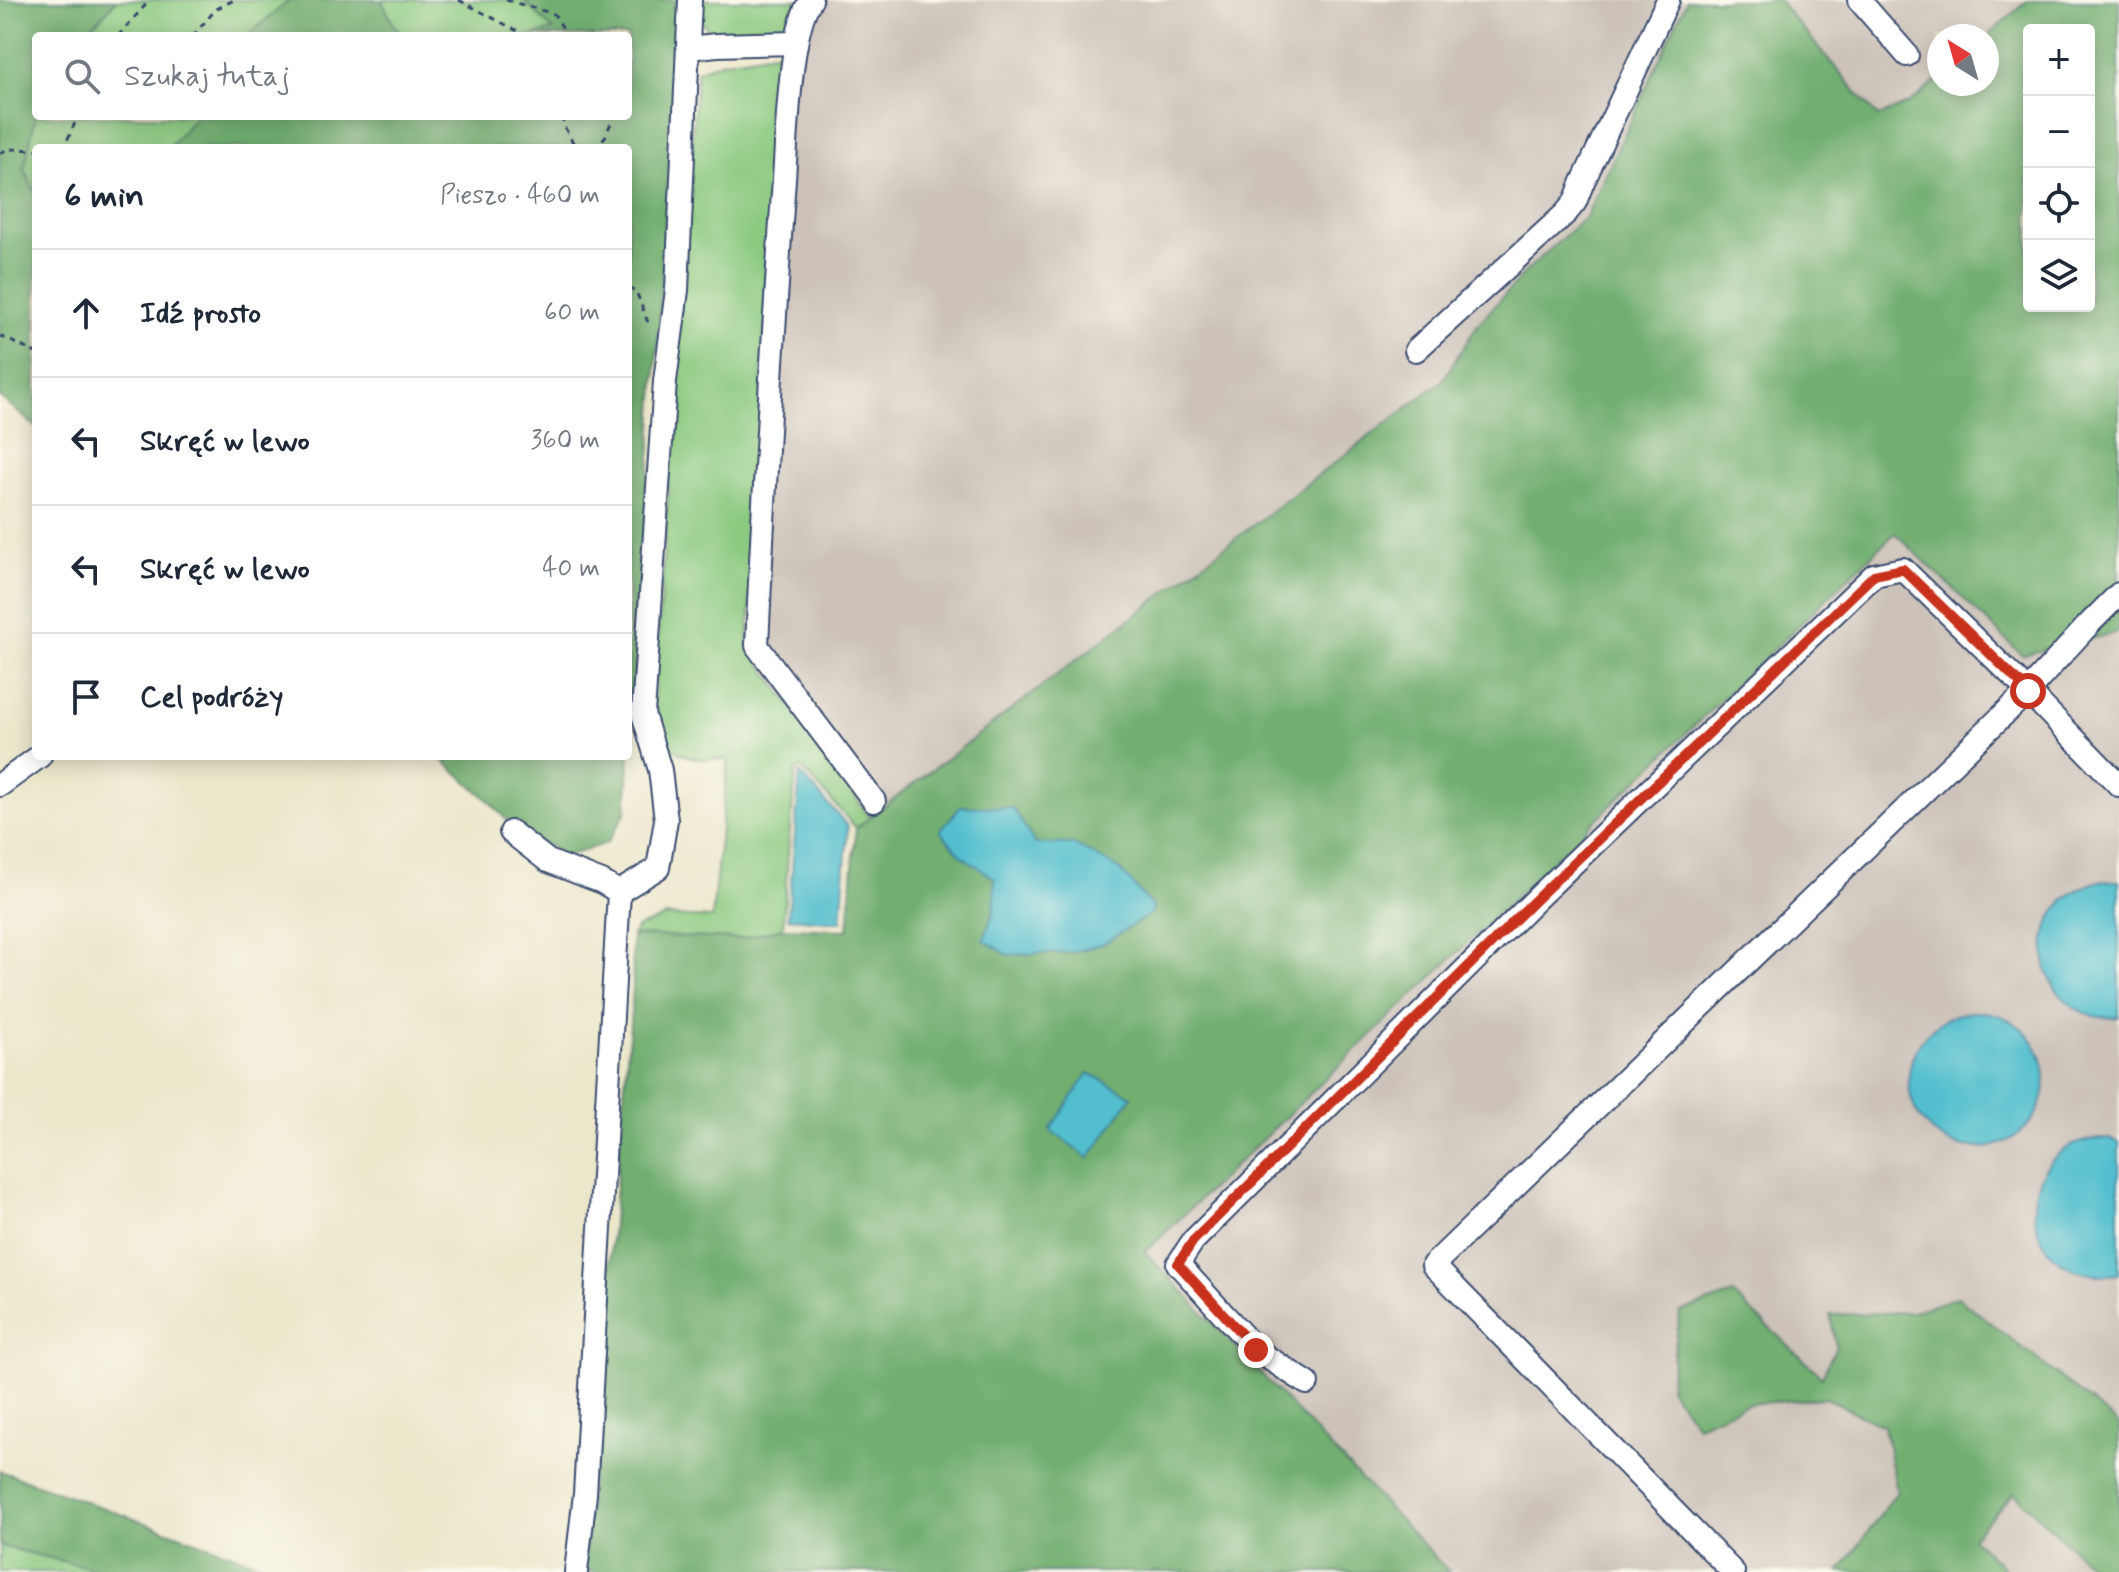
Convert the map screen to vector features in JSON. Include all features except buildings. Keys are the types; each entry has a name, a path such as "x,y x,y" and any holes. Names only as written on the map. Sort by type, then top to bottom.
{"lane":[{"path":"619,892 658,868 666,820 660,770 643,714 665,381 677,290 690,0"},
{"path":"811,0 805,8 796,43 790,101 775,298 757,646 874,801"},
{"path":"1416,350 1527,250 1575,202 1668,0"},
{"path":"1859,0 1907,55"},
{"path":"688,48 796,43"},
{"path":"1307,1383 1256,1350 1178,1264 1193,1241 1544,891 1874,575 1903,569 2119,785"},
{"path":"1733,1572 1433,1265 2028,691 2119,594"},
{"path":"0,785 34,760"},
{"path":"511,832 548,861 619,892"},
{"path":"576,1572 585,1494 619,892"}],"path":[{"path":"122,32 150,0"},
{"path":"196,32 216,9 234,0"},
{"path":"459,0 519,32"},
{"path":"506,0 554,14 565,32"},
{"path":"64,144 76,120"},
{"path":"563,120 574,144"},
{"path":"598,144 605,137 612,120"},
{"path":"0,153 8,149 32,150"},
{"path":"632,290 636,291 651,331 669,345"},
{"path":"0,336 32,351"}],"shaded area":[{"path":"785,0 1687,0 1586,217 1529,268 1478,324 1442,381 870,818 748,646 780,4"},
{"path":"1778,0 2028,0 1999,25 1927,24 1927,89 1910,103 1878,117"},
{"path":"1896,533 2022,655 2119,632 2119,1572 1449,1572 1144,1252"}],"green space":[{"path":"0,0 116,0 82,31 32,32 32,120 35,120 24,169 32,186 32,424 0,397"},
{"path":"116,0 290,0 252,32 81,32 97,22"},
{"path":"290,0 381,0 401,32 252,32"},
{"path":"381,0 523,0 554,30 401,32"},
{"path":"523,0 681,0 632,723 632,144 172,144 193,120 632,120 632,32 546,32 553,30"},
{"path":"701,0 798,0 779,35 710,31 700,20"},
{"path":"1687,0 1778,0 1878,117 1910,103 1927,89 1927,96 1999,96 1999,25 2028,0 2119,0 2119,632 2022,655 1895,533 1145,1252 1449,1572 583,1572 633,988 632,935 740,939 783,928 848,930 856,828 1442,381 1478,324 1529,268 1586,217"},
{"path":"779,52 748,646 870,818 856,828 802,768 796,771 783,928 740,939 632,935 637,928 666,916 712,918 728,760 691,757 674,749 663,737 653,711 697,71 720,62"},
{"path":"35,120 193,120 172,144 32,144 32,186 24,169"},
{"path":"443,760 630,760 626,812 607,843 567,856 515,829 487,799"},
{"path":"1733,1294 1822,1377 1836,1346 1830,1315 1911,1312 1958,1297 2119,1424 2119,1572 2097,1572 2014,1493 1972,1537 2007,1572 1839,1572 1897,1492 1884,1426 1825,1398 1747,1404 1697,1425 1669,1388 1680,1312"},
{"path":"0,1471 290,1572 108,1572 0,1546"},
{"path":"0,1546 108,1572 0,1572"}],"water":[{"path":"800,773 848,826 841,922 788,918"},
{"path":"961,806 1013,808 1035,844 1074,844 1119,869 1153,907 1152,913 1102,944 1073,952 1008,955 984,940 994,910 995,879 961,855 940,831"},
{"path":"2099,881 2119,881 2119,1017 2096,1016 2077,1009 2062,997 2051,980 2045,961 2045,941 2050,921 2062,902 2074,892"},
{"path":"1977,1012 2003,1017 2025,1032 2040,1054 2045,1080 2040,1106 2025,1128 2003,1143 1977,1148 1951,1143 1929,1128 1914,1106 1909,1080 1914,1054 1929,1032 1951,1017"},
{"path":"1089,1073 1132,1096 1089,1158 1050,1130"},
{"path":"2090,1140 2119,1142 2119,1274 2085,1273 2060,1261 2043,1242 2035,1218 2036,1193 2045,1170 2063,1151"}],"route":[{"path":"1256,1350 1178,1264 1193,1241 1533,902 1874,575 1903,569 2028,691"}]}
